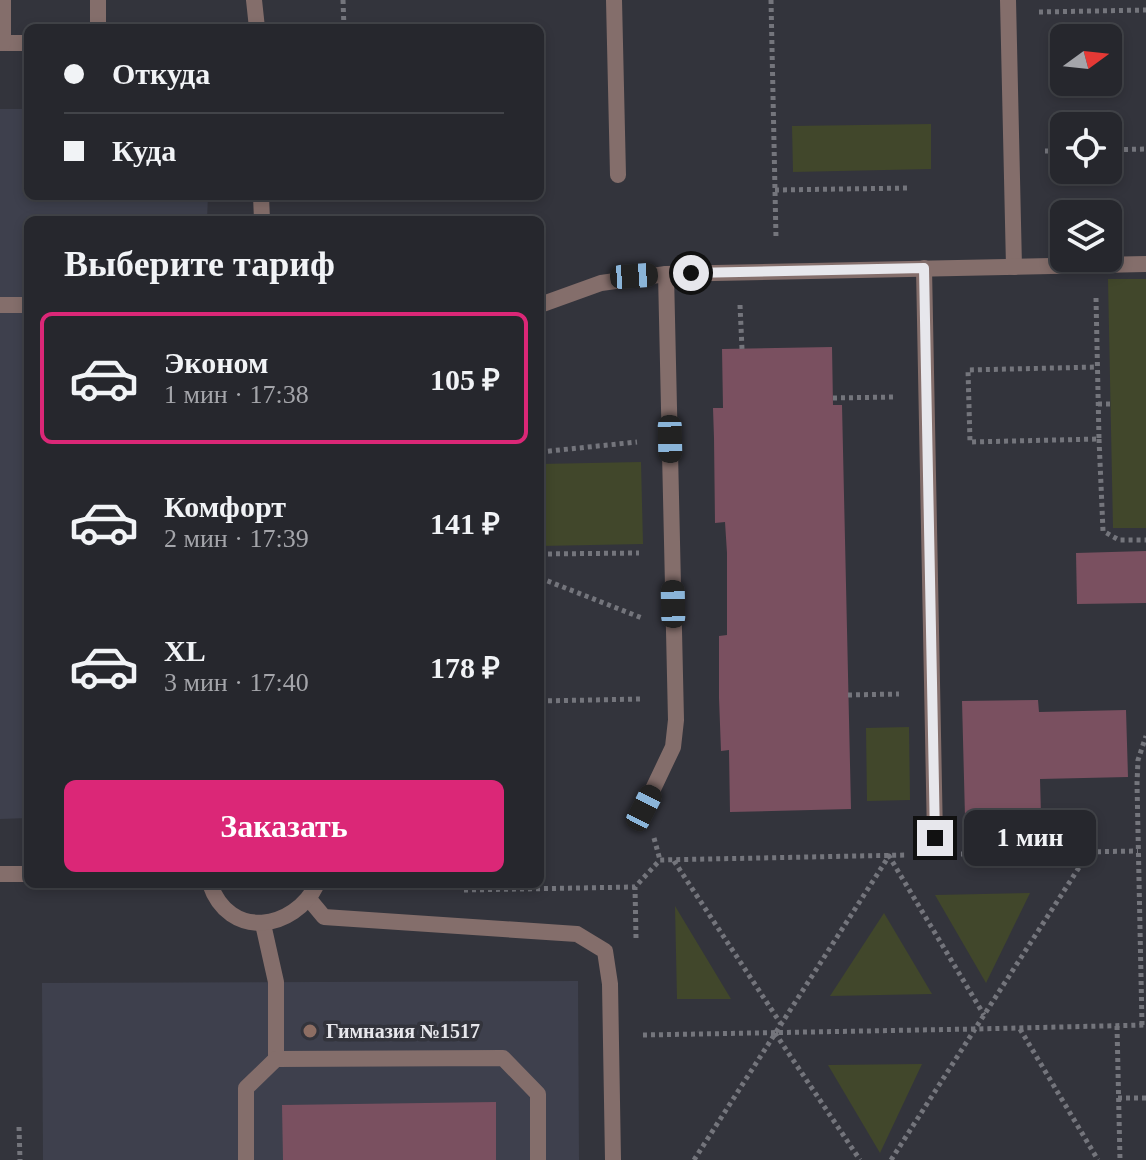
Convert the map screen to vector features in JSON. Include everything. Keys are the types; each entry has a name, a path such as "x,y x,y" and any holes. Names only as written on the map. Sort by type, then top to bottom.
{"street":[{"path":"3,0 1,43 24,43"},
{"path":"98,0 98,24"},
{"path":"254,0 257,24"},
{"path":"614,0 618,175"},
{"path":"1009,6 1014,267"},
{"path":"1122,264 1146,264"},
{"path":"544,304 601,283 666,274 1050,266"},
{"path":"924,268 935,834"},
{"path":"644,808 673,747 675,698 666,274"},
{"path":"0,305 24,305"},
{"path":"0,874 24,874"},
{"path":"212,888 220,903 232,914 263,924 297,913 313,892 324,917 577,934 605,951 610,984 613,1160"},
{"path":"263,924 276,982 276,1059"},
{"path":"246,1160 246,1088 276,1059 503,1058 538,1094 538,1160"}],"path":[{"path":"343,0 344,24"},
{"path":"771,0 776,271"},
{"path":"1095,0 1095,11"},
{"path":"1009,6 1095,11 1146,10"},
{"path":"1122,150 1146,149"},
{"path":"775,190 909,188"},
{"path":"740,272 742,349"},
{"path":"1095,272 1103,531 1119,540 1146,540"},
{"path":"1097,367 968,370 970,442 1099,439"},
{"path":"833,398 926,397"},
{"path":"1098,404 1110,404"},
{"path":"544,452 670,439"},
{"path":"544,554 672,552"},
{"path":"544,580 673,630"},
{"path":"848,695 931,693"},
{"path":"544,701 675,698"},
{"path":"638,1035 1144,1025 1138,760 1146,736"},
{"path":"935,834 983,828 1020,828 1020,815"},
{"path":"983,816 983,828"},
{"path":"951,854 1138,851"},
{"path":"891,1160 1089,852"},
{"path":"660,860 920,855"},
{"path":"889,856 984,1015"},
{"path":"694,1160 889,856"},
{"path":"674,860 781,1024"},
{"path":"498,888 635,887"},
{"path":"1117,1026 1120,1160"},
{"path":"1019,1028 1098,1160"},
{"path":"775,1033 860,1160"},
{"path":"1118,1098 1146,1098"},
{"path":"19,1127 20,1160"}],"shaded area":[{"path":"0,109 24,109 24,200 208,200 207,216 24,216 24,818 0,819"},
{"name":"Гимназия №1517","path":"578,981 579,1160 43,1160 42,983"}],"green space":[{"path":"931,124 931,169 793,172 792,126"},
{"path":"1108,279 1146,279 1146,528 1113,528"},
{"path":"641,462 643,544 544,546 544,464"},
{"path":"909,727 910,800 867,801 866,728"},
{"path":"1030,893 986,983 935,895"},
{"path":"675,906 731,999 677,999"},
{"path":"884,913 932,994 830,996"},
{"path":"922,1064 880,1153 828,1065"}],"building":[{"path":"832,347 833,405 842,405 851,809 730,812 729,750 721,751 719,698 719,636 727,635 727,553 725,522 715,523 713,408 723,408 722,349"},
{"path":"1146,551 1146,603 1077,604 1076,553"},
{"path":"1038,700 1039,712 1126,710 1128,777 1040,779 1041,815 965,817 962,701"},
{"path":"496,1102 496,1160 283,1160 282,1105"}],"place":[{"name":"Гимназия №1517","path":"310,1031"}],"route":[{"path":"691,273 924,268 935,838"}]}
